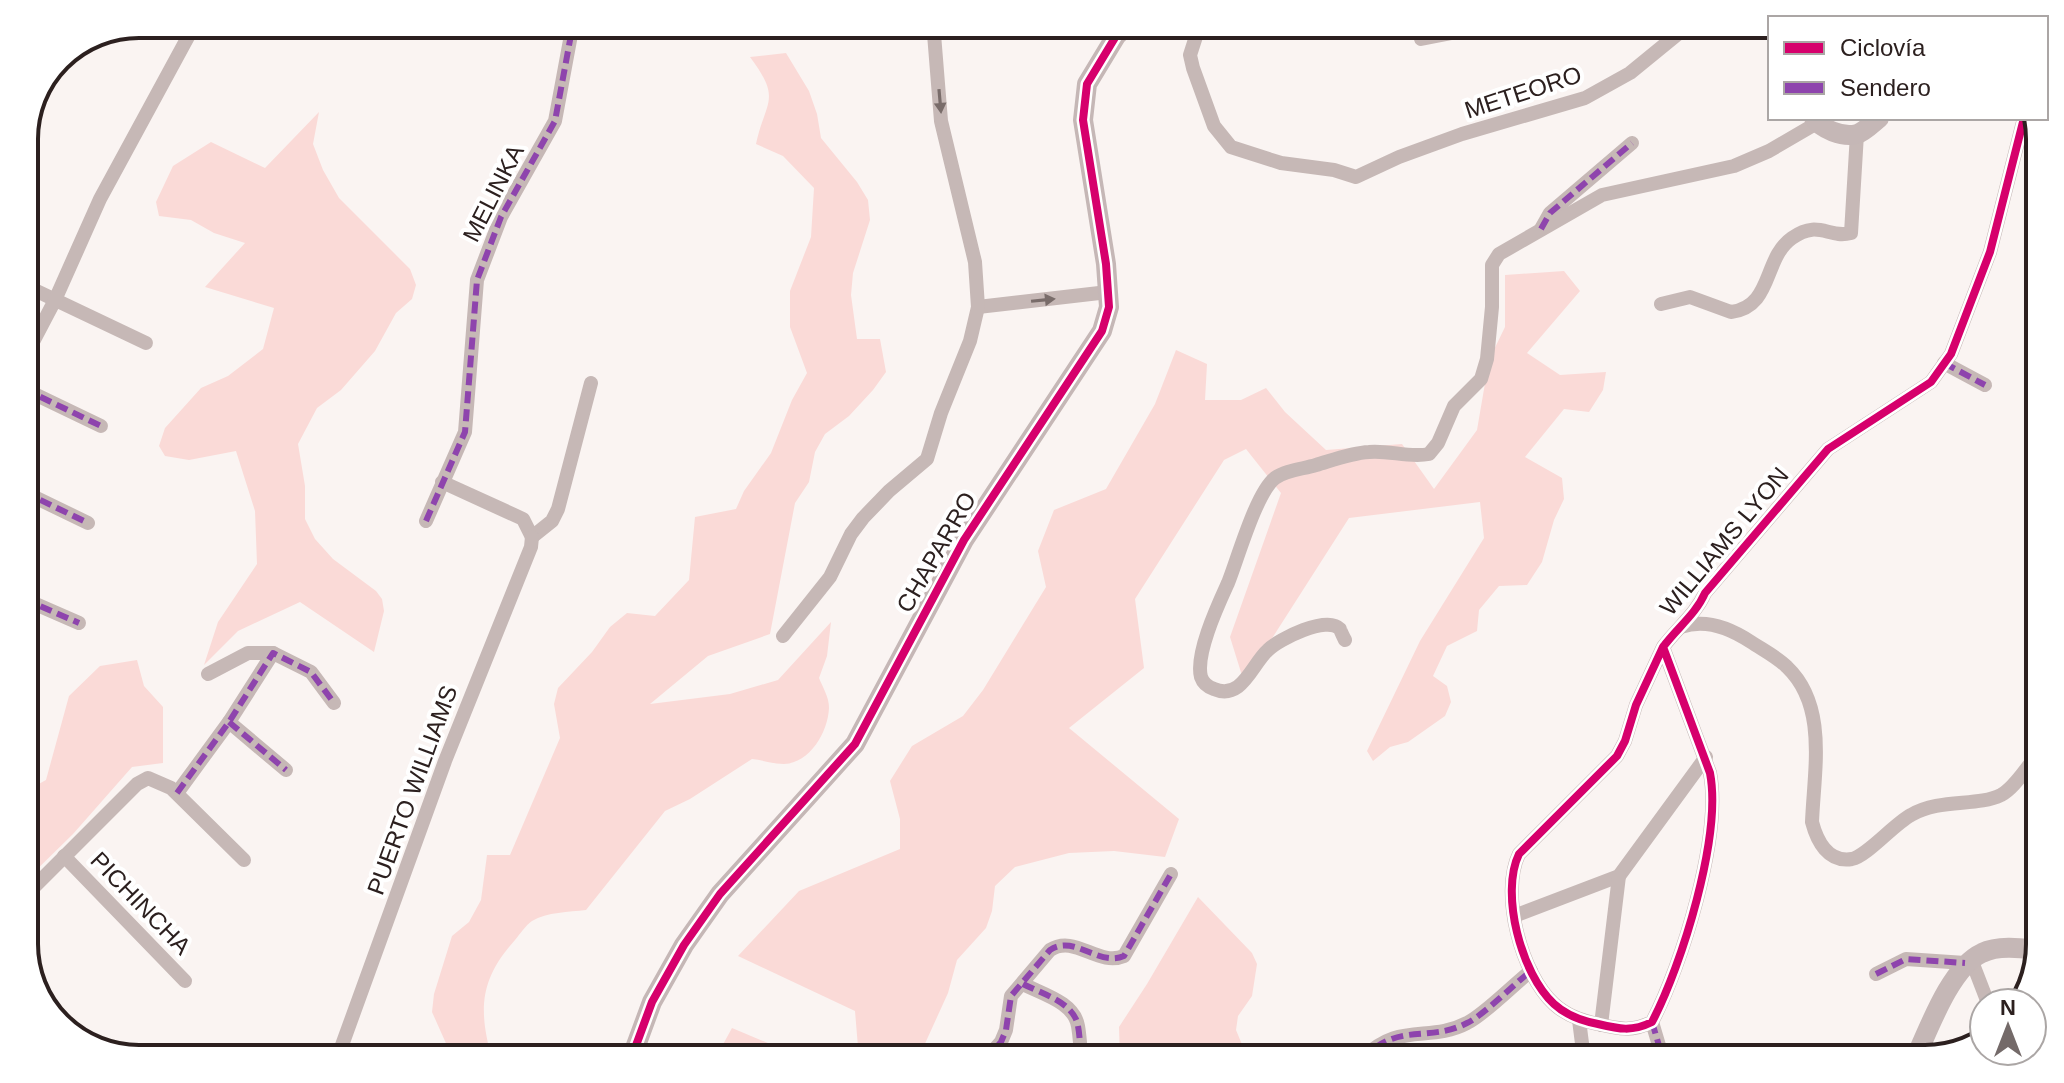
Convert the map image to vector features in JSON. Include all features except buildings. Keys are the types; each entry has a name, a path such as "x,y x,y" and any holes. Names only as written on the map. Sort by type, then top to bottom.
{"street":[{"path":"38,332 100,199 187,38"},
{"name":"MELINKA","path":"426,521 465,432 477,280 501,217 555,121 570,38"},
{"path":"783,636 830,577 851,534 863,518 927,459 941,413 970,341 978,307 975,262 941,121 934,38"},
{"name":"CHAPARRO","path":"636,1045 652,1002 668,972 720,894 855,744 964,540 1102,331 1107,318 1106,264 1083,120 1087,84 1110,38"},
{"name":"METEORO","path":"1195,38 1190,55 1193,68 1214,126 1231,147 1281,163 1334,170 1356,177 1462,134 1585,98 1630,73 1673,38"},
{"path":"1421,39 1426,38"},
{"path":"1345,640 1340,629 1331,624 1320,625 1295,633 1268,649 1251,675 1237,688 1218,691 1207,685 1201,676 1203,650 1210,628 1265,490 1275,478 1351,454 1373,451 1417,457 1429,454 1438,443 1454,406 1481,379 1487,359 1492,265 1499,254 1602,195 1734,166 1769,151 1817,120 1842,134 1857,134 1876,120"},
{"name":"WILLIAMS LYON","path":"1652,1022 1678,962 1698,894 1714,793 1706,757 1663,647 1828,449 1931,382 1951,354 1990,252 2023,120"},
{"path":"1661,304 1690,297 1731,312 1737,311 1759,297 1777,255 1792,238 1819,228 1839,234 1851,233 1857,134"},
{"path":"1541,229 1550,213 1632,143"},
{"path":"38,292 146,343"},
{"path":"978,307 1108,292"},
{"path":"1944,363 1985,385"},
{"path":"442,482 523,519 532,537 545,528 558,509 591,383"},
{"path":"38,396 101,426"},
{"path":"38,499 88,523"},
{"name":"PUERTO WILLIAMS","path":"342,1045 445,761 531,547 532,537"},
{"path":"38,605 79,623"},
{"path":"1677,628 1705,622 1738,634 1786,666 1798,680 1807,694 1816,728 1812,822 1823,848 1834,857 1850,860 1862,855 1896,825 1927,807 2003,794 2026,770"},
{"path":"1659,1045 1652,1022 1629,1030 1601,1025 1579,1020 1554,1004 1531,971 1521,946 1514,916 1513,866 1519,854 1617,756 1663,647"},
{"path":"208,674 248,653 273,653 311,672 334,703"},
{"path":"177,793 229,722 273,653"},
{"path":"229,722 286,770"},
{"path":"1601,1025 1619,876 1706,757"},
{"path":"38,883 137,784 148,778 162,782 177,793 244,860"},
{"name":"PICHINCHA","path":"64,856 185,981"},
{"path":"998,1045 1006,1030 1011,996 1050,950 1058,945 1069,945 1114,960 1124,956 1171,874"},
{"path":"1514,916 1619,876"},
{"path":"1876,974 1906,959 1968,961 1995,949 2026,950"},
{"path":"1968,961 1980,987"},
{"path":"1921,1045 1968,961"},
{"path":"1378,1045 1407,1033 1447,1029 1470,1022 1531,971"},
{"path":"1023,984 1073,1012 1080,1045"},
{"path":"1579,1020 1582,1045"}],"shaded area":[{"path":"786,53 809,91 821,138 868,200 870,220 853,273 851,295 857,339 880,339 886,372 849,416 825,434 815,452 809,482 795,503 770,634 708,656 650,704 730,694 778,680 831,622 827,656 819,678 829,704 825,727 816,745 802,758 784,764 752,759 690,799 665,811 586,910 551,914 530,923 503,954 489,982 484,1010 489,1045 447,1045 432,1012 434,994 452,936 469,922 481,900 487,855 510,855 560,738 554,704 558,688 592,652 610,627 627,613 655,616 689,580 695,517 736,509 744,491 771,453 792,400 807,373 790,327 790,291 811,237 814,188 783,156 756,144 769,92 750,57"},
{"path":"319,112 313,144 323,170 339,198 410,269 416,285 412,299 396,313 375,351 341,390 317,408 298,444 305,486 305,519 315,539 333,559 376,591 382,599 384,611 374,652 300,602 238,631 204,665 218,622 257,564 255,511 236,451 189,460 165,456 159,446 165,428 201,388 228,376 263,349 274,308 205,287 245,243 214,233 191,220 159,216 156,202 173,166 211,142 265,168"},
{"path":"1564,271 1580,291 1527,353 1560,375 1606,372 1603,390 1589,412 1564,409 1525,457 1562,478 1564,499 1554,520 1542,562 1527,585 1499,586 1479,610 1477,631 1447,646 1433,676 1447,686 1451,702 1445,716 1408,742 1390,747 1373,761 1367,751 1420,641 1484,538 1480,502 1349,518 1244,682 1230,637 1281,493 1246,449 1224,460 1135,599 1144,668 1069,728 1179,819 1165,857 1114,851 1069,853 1015,867 995,886 986,928 957,960 948,993 924,1045 858,1045 855,1011 738,956 799,891 900,849 900,819 890,781 912,746 963,716 983,690 1046,587 1038,551 1054,510 1106,489 1155,404 1176,350 1207,364 1205,400 1241,400 1266,388 1285,412 1326,450 1402,444 1434,489 1477,430 1489,360 1505,327 1505,275"},
{"path":"137,660 144,686 163,707 163,763 132,767 38,868 38,784 46,780 69,696 100,666"},
{"path":"1198,897 1252,953 1257,964 1252,996 1238,1016 1236,1030 1242,1045 1120,1045 1119,1027"},
{"path":"732,1028 773,1045 723,1045"}],"marked path":[{"path":"426,521 465,432 477,280 501,217 555,121 570,38"},
{"path":"1541,229 1550,213 1632,143"},
{"path":"1944,363 1985,385"},
{"path":"38,396 101,426"},
{"path":"38,499 88,523"},
{"path":"38,605 79,623"},
{"path":"177,793 229,722 273,653 311,672 334,703"},
{"path":"229,722 286,770"},
{"path":"998,1045 1006,1030 1011,996 1050,950 1068,946 1105,957 1124,956 1171,874"},
{"path":"1876,974 1906,959 1965,963"},
{"path":"1380,1045 1401,1036 1440,1032 1467,1023 1531,971"},
{"path":"1023,984 1056,1000 1070,1011 1078,1026 1080,1045"},
{"path":"1652,1022 1659,1045"}],"cycle path":[{"path":"636,1045 652,1002 684,945 720,894 855,744 964,540 1102,331 1109,307 1106,264 1083,120 1087,84 1115,38"},
{"path":"1663,647 1828,449 1931,382 1951,354 1990,252 2023,120"},
{"path":"1663,647 1710,773 1710,830 1697,900 1664,998 1652,1022 1638,1027 1619,1028 1569,1015 1542,991 1523,954 1517,932 1513,911 1514,870 1519,854 1617,756 1663,647"}]}
